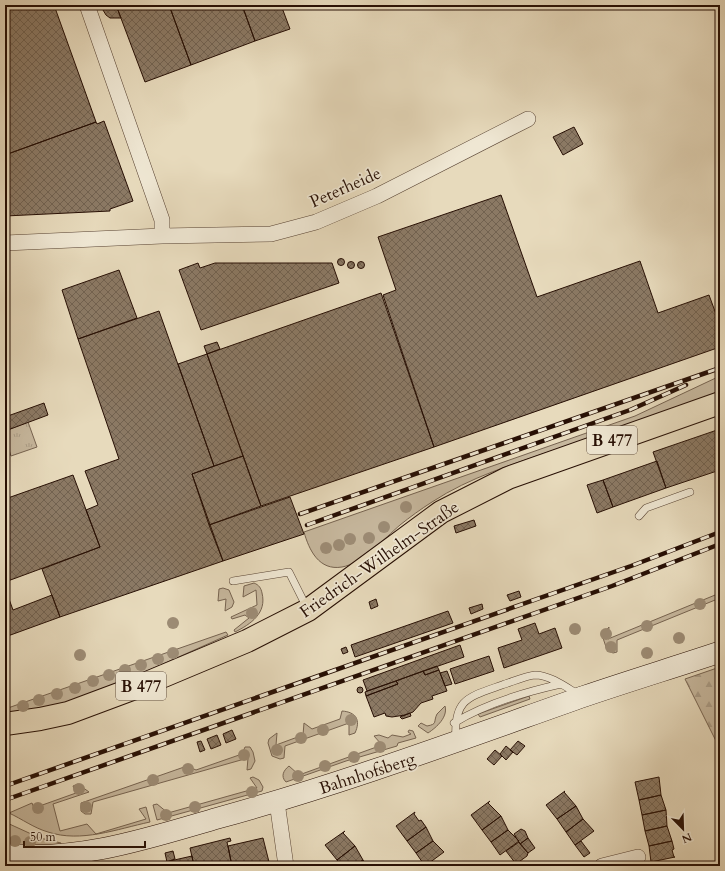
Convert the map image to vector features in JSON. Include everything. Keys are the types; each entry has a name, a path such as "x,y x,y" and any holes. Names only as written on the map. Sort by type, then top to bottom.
{"main road":[{"name":"Friedrich-Wilhelm-Straße","path":"5,724 68,713 142,686 247,642 308,610 441,512 508,478 720,403"},
{"name":"Friedrich-Wilhelm-Straße","path":"5,737 40,719"}],"street":[{"path":"87,5 162,220 162,236"},
{"name":"Peterheide","path":"5,243 162,236 271,234 316,222 377,196 528,119"},
{"name":"Bahnhofsberg","path":"5,854 22,856 60,855 94,851 277,802 455,732 582,697 720,652"},
{"path":"277,802 286,866"},
{"path":"602,866 638,857"}],"lane":[{"path":"639,516 646,508 690,492"},
{"path":"233,581 289,572 308,610"},
{"path":"455,732 458,710 464,702 474,695 534,675 546,677 582,697"},
{"path":"455,732 469,713 534,690 561,684"}],"green space":[{"path":"720,376 720,392 509,466 462,485 420,510 400,525 365,556 349,565 342,567 327,566 316,558 309,546 304,532 635,416"},
{"path":"28,422 37,447 11,456 5,437 5,431"},
{"path":"254,583 258,586 262,593 263,600 260,612 247,625 235,632 234,630 249,618 245,615 232,619 231,617 257,605 256,590 243,597 244,586"},
{"path":"223,588 229,590 234,602 232,607 225,611 226,599 218,601 219,589"},
{"path":"720,593 720,598 617,640 617,652 613,653 607,650 602,635 609,627 608,639"},
{"path":"226,632 228,635 109,688 49,708 5,718 5,709"},
{"path":"720,667 720,749 685,679"},
{"path":"529,696 530,699 480,717 478,714"},
{"path":"445,706 446,710 443,718 431,731 428,733 418,726 421,723 427,726 433,724 437,714"},
{"path":"342,711 351,713 356,718 357,728 355,733 349,735 349,723 285,746 284,758 280,759 272,756 268,743 269,739 277,733 276,745 303,735 304,723 312,729 340,719"},
{"path":"409,730 413,731 416,738 398,743 397,746 346,761 286,782 283,778 284,771 289,766 299,775 382,745 374,736 379,735 388,738 392,735 403,737 411,734 408,732"},
{"path":"245,747 250,747 253,752 255,761 251,769 247,770 248,758 93,802 91,814 85,814 81,811 81,803 187,766 196,770 242,754"},
{"path":"253,777 259,780 263,787 262,791 157,820 153,805 157,804 168,813 257,788 250,778"},
{"path":"78,784 89,792 53,804 60,831 87,824 96,834 146,819 139,809 146,807 150,822 99,834 73,836 48,832 9,813 32,803 34,808 76,793 73,786"},
{"path":"5,822 40,838 61,843 60,847 5,845"}],"building":[{"path":"5,5 54,5 96,122 5,155"},
{"path":"100,5 116,5 121,18 110,18 106,15"},
{"path":"116,5 169,5 191,65 145,82"},
{"path":"169,5 242,5 255,41 191,65"},
{"path":"242,5 281,5 290,29 255,41"},
{"path":"104,121 133,201 110,209 110,211 5,216 5,155 96,122 97,124"},
{"path":"574,127 583,144 563,155 553,137"},
{"path":"501,195 537,297 640,261 658,313 709,295 720,325 720,347 434,447 383,295 396,290 378,237"},
{"path":"341,259 344,262 341,265 338,262"},
{"path":"351,262 354,265 351,268 348,265"},
{"path":"361,262 364,265 361,268 358,265"},
{"path":"198,263 200,268 215,263 332,263 339,283 201,330 179,270"},
{"path":"119,270 137,318 78,339 62,290"},
{"path":"381,293 434,447 261,506 207,354"},
{"path":"159,311 214,466 192,474 223,561 60,617 42,569 100,547 86,510 98,505 85,471 119,459 78,339"},
{"path":"217,342 220,349 207,354 204,346"},
{"path":"207,354 243,456 214,466 178,364"},
{"path":"44,403 48,415 5,431 5,417"},
{"path":"720,429 720,470 666,488 653,452"},
{"path":"243,456 261,506 209,525 192,474"},
{"path":"657,461 666,488 613,507 603,480"},
{"path":"73,475 100,547 5,582 5,499"},
{"path":"603,480 613,507 597,513 587,485"},
{"path":"290,497 304,534 223,561 209,525"},
{"path":"474,520 476,526 456,533 454,526"},
{"path":"5,588 13,610 52,595 60,617 5,637"},
{"path":"519,591 521,597 510,601 507,595"},
{"path":"376,599 378,606 371,609 369,602"},
{"path":"482,604 483,609 471,614 469,608"},
{"path":"448,611 453,623 355,657 351,645"},
{"path":"535,623 539,634 555,628 562,648 504,668 498,648 522,640 518,629"},
{"path":"460,645 464,657 367,691 363,680"},
{"path":"346,647 348,652 343,654 341,649"},
{"path":"489,656 494,671 455,684 450,669"},
{"path":"437,666 439,670 425,675 423,671"},
{"path":"439,670 447,691 432,696 433,699 421,703 413,712 405,715 392,717 386,716 385,713 374,717 366,696 398,684 396,681 423,671 425,675"},
{"path":"447,671 452,684 445,686 440,673"},
{"path":"396,681 398,684 366,696 365,692"},
{"path":"360,687 363,690 360,693 357,690"},
{"path":"410,713 411,716 402,719 400,717"},
{"path":"232,730 236,739 226,743 223,734"},
{"path":"217,735 221,745 211,749 207,739"},
{"path":"201,741 205,750 200,752 197,742"},
{"path":"518,741 525,746 517,755 510,750"},
{"path":"506,746 513,752 506,760 500,754"},
{"path":"495,750 502,756 494,765 487,759"},
{"path":"659,777 661,795 639,800 635,782"},
{"path":"565,791 564,792 576,806 557,819 546,805"},
{"path":"661,795 666,810 642,815 639,800"},
{"path":"490,801 488,803 501,816 482,830 471,815"},
{"path":"576,806 583,819 566,832 557,819"},
{"path":"666,810 667,826 645,831 642,815"},
{"path":"415,812 414,814 419,821 421,820 426,827 407,841 396,826"},
{"path":"501,816 508,830 491,842 482,830"},
{"path":"583,819 594,831 575,845 566,832"},
{"path":"667,826 672,841 649,846 645,831"},
{"path":"426,827 433,841 416,853 407,841"},
{"path":"521,829 525,831 528,838 520,844 514,834"},
{"path":"508,830 519,841 500,855 491,842"},
{"path":"345,831 343,833 355,846 337,860 325,845"},
{"path":"230,838 231,841 227,842 232,866 194,866 190,848"},
{"path":"263,838 270,866 232,866 228,846"},
{"path":"528,838 535,848 528,853 520,844"},
{"path":"433,841 444,852 425,866 416,853"},
{"path":"581,841 590,853 584,857 575,845"},
{"path":"672,841 674,849 672,850 675,857 651,862 649,846"},
{"path":"519,842 528,853 527,856 516,864 506,851"},
{"path":"355,846 363,860 354,866 341,866 337,860"},
{"path":"173,851 175,859 167,862 165,853"},
{"path":"192,856 194,866 162,866 161,863"},
{"path":"363,860 370,866 354,866"}],"railway":[{"path":"300,514 720,368"},
{"path":"307,525 630,410 686,385"},
{"path":"5,786 631,566 720,532"},
{"path":"5,800 612,586 720,544"}]}
